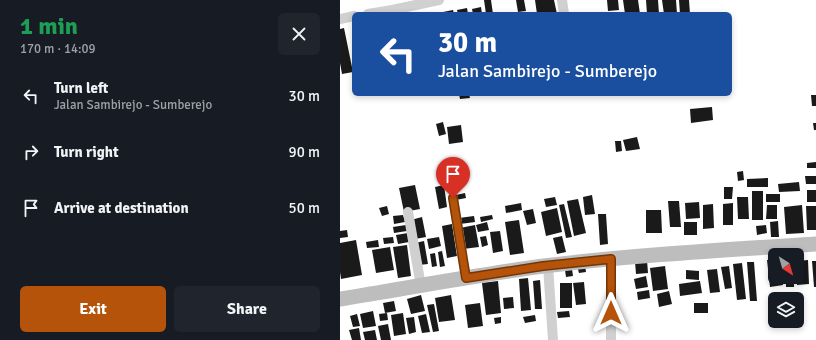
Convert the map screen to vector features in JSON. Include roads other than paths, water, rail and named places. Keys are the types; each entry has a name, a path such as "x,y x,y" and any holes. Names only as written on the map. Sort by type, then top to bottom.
{"main road":[{"path":"340,300 466,278 548,266 657,254 816,244"}],"street":[{"path":"375,12 408,3 439,0"},
{"path":"562,0 564,12"},
{"path":"340,19 352,16"},
{"path":"453,198 466,278"},
{"path":"408,212 421,286"},
{"path":"611,259 611,340"},
{"path":"548,266 553,340"}]}
